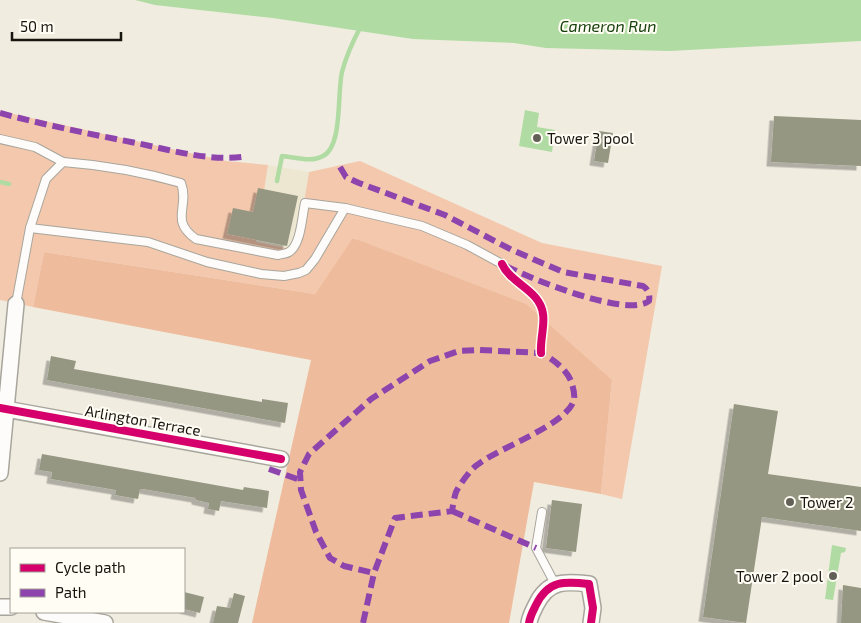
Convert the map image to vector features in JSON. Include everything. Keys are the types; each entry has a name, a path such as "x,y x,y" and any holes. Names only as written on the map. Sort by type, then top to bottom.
{"street":[{"path":"0,473 3,409 16,304"},
{"name":"Arlington Terrace","path":"3,409 281,459"},
{"path":"529,623 541,595 555,584 568,582 589,584 593,608 591,623"},
{"path":"50,613 105,623"}],"lane":[{"path":"0,139 35,147 62,162 96,165 160,177 181,183 184,192 181,214 182,226 186,232 196,239 278,255 288,253 294,248 300,230 304,203 344,208 422,226 467,245 502,264"},
{"path":"16,304 30,228 46,179 62,162"},
{"path":"30,228 148,242 207,262 261,274 284,276 306,270 315,259 344,208"},
{"path":"542,512 536,548 555,584"}],"shaded area":[{"path":"0,111 226,161 268,165 256,242 296,250 309,172 360,161 542,243 662,266 622,499 601,494 612,380 354,238 315,294 44,252 33,307 0,300"},
{"path":"268,165 309,172 296,250 255,242"},
{"path":"353,238 526,304 612,380 601,494 534,482 509,623 252,623 311,360 33,307 44,252 315,294"}],"water":[{"name":"Cameron Run","path":"135,0 861,0 861,41 670,51 546,48 514,43 413,39 273,18 155,5"},
{"name":"Tower 3 pool","path":"525,110 539,113 537,127 555,130 552,152 519,146"},
{"name":"Tower 2 pool","path":"832,545 846,548 845,552 841,553 833,600 825,599"}],"building":[{"path":"774,116 861,120 861,166 771,162"},
{"path":"599,131 613,133 608,163 594,161"},
{"path":"258,188 298,196 287,246 227,234 233,208 253,212"},
{"path":"51,356 76,361 74,369 262,402 262,399 288,403 285,423 47,380"},
{"name":"Tower 2","path":"734,404 778,411 768,474 861,487 861,531 762,517 746,623 703,617"},
{"path":"42,454 243,490 244,487 269,491 267,508 221,501 219,511 208,509 209,503 196,500 196,498 143,489 140,489 138,499 115,495 116,490 51,479 52,472 39,470"},
{"path":"552,500 582,504 576,552 546,548"},
{"path":"843,585 861,588 861,623 841,623"},
{"path":"185,592 204,597 200,613 185,609"},
{"path":"234,593 245,596 238,623 213,623 217,606 230,608"}],"waterway":[{"path":"277,181 282,156 303,159 318,158 329,150 334,141 342,72 361,26"},
{"path":"0,182 9,184"}],"marked path":[{"path":"0,113 189,154 229,158 242,157"},
{"path":"340,167 346,177 445,215 512,250 563,272 643,286 649,293 649,301 638,305 621,305 601,301 556,287 506,266"},
{"path":"363,623 374,573 395,518 452,511 456,492 474,467 487,458 546,427 569,409 574,400 573,388 566,372 559,365 541,353 480,350 459,351 430,361 371,399 309,454 300,472 301,490 316,532 330,558 344,566 374,573"},
{"path":"269,469 300,480"},
{"path":"452,511 536,548"}],"cycle path":[{"path":"502,264 506,271 531,293 541,306 543,314 541,353"},
{"path":"0,408 281,459"},
{"path":"529,623 536,605 546,591 558,584 572,582 589,584 593,608 591,623"}],"place":[{"name":"Tower 3 pool","path":"537,138"},
{"name":"Tower 2","path":"790,502"},
{"name":"Tower 2 pool","path":"833,576"}]}
